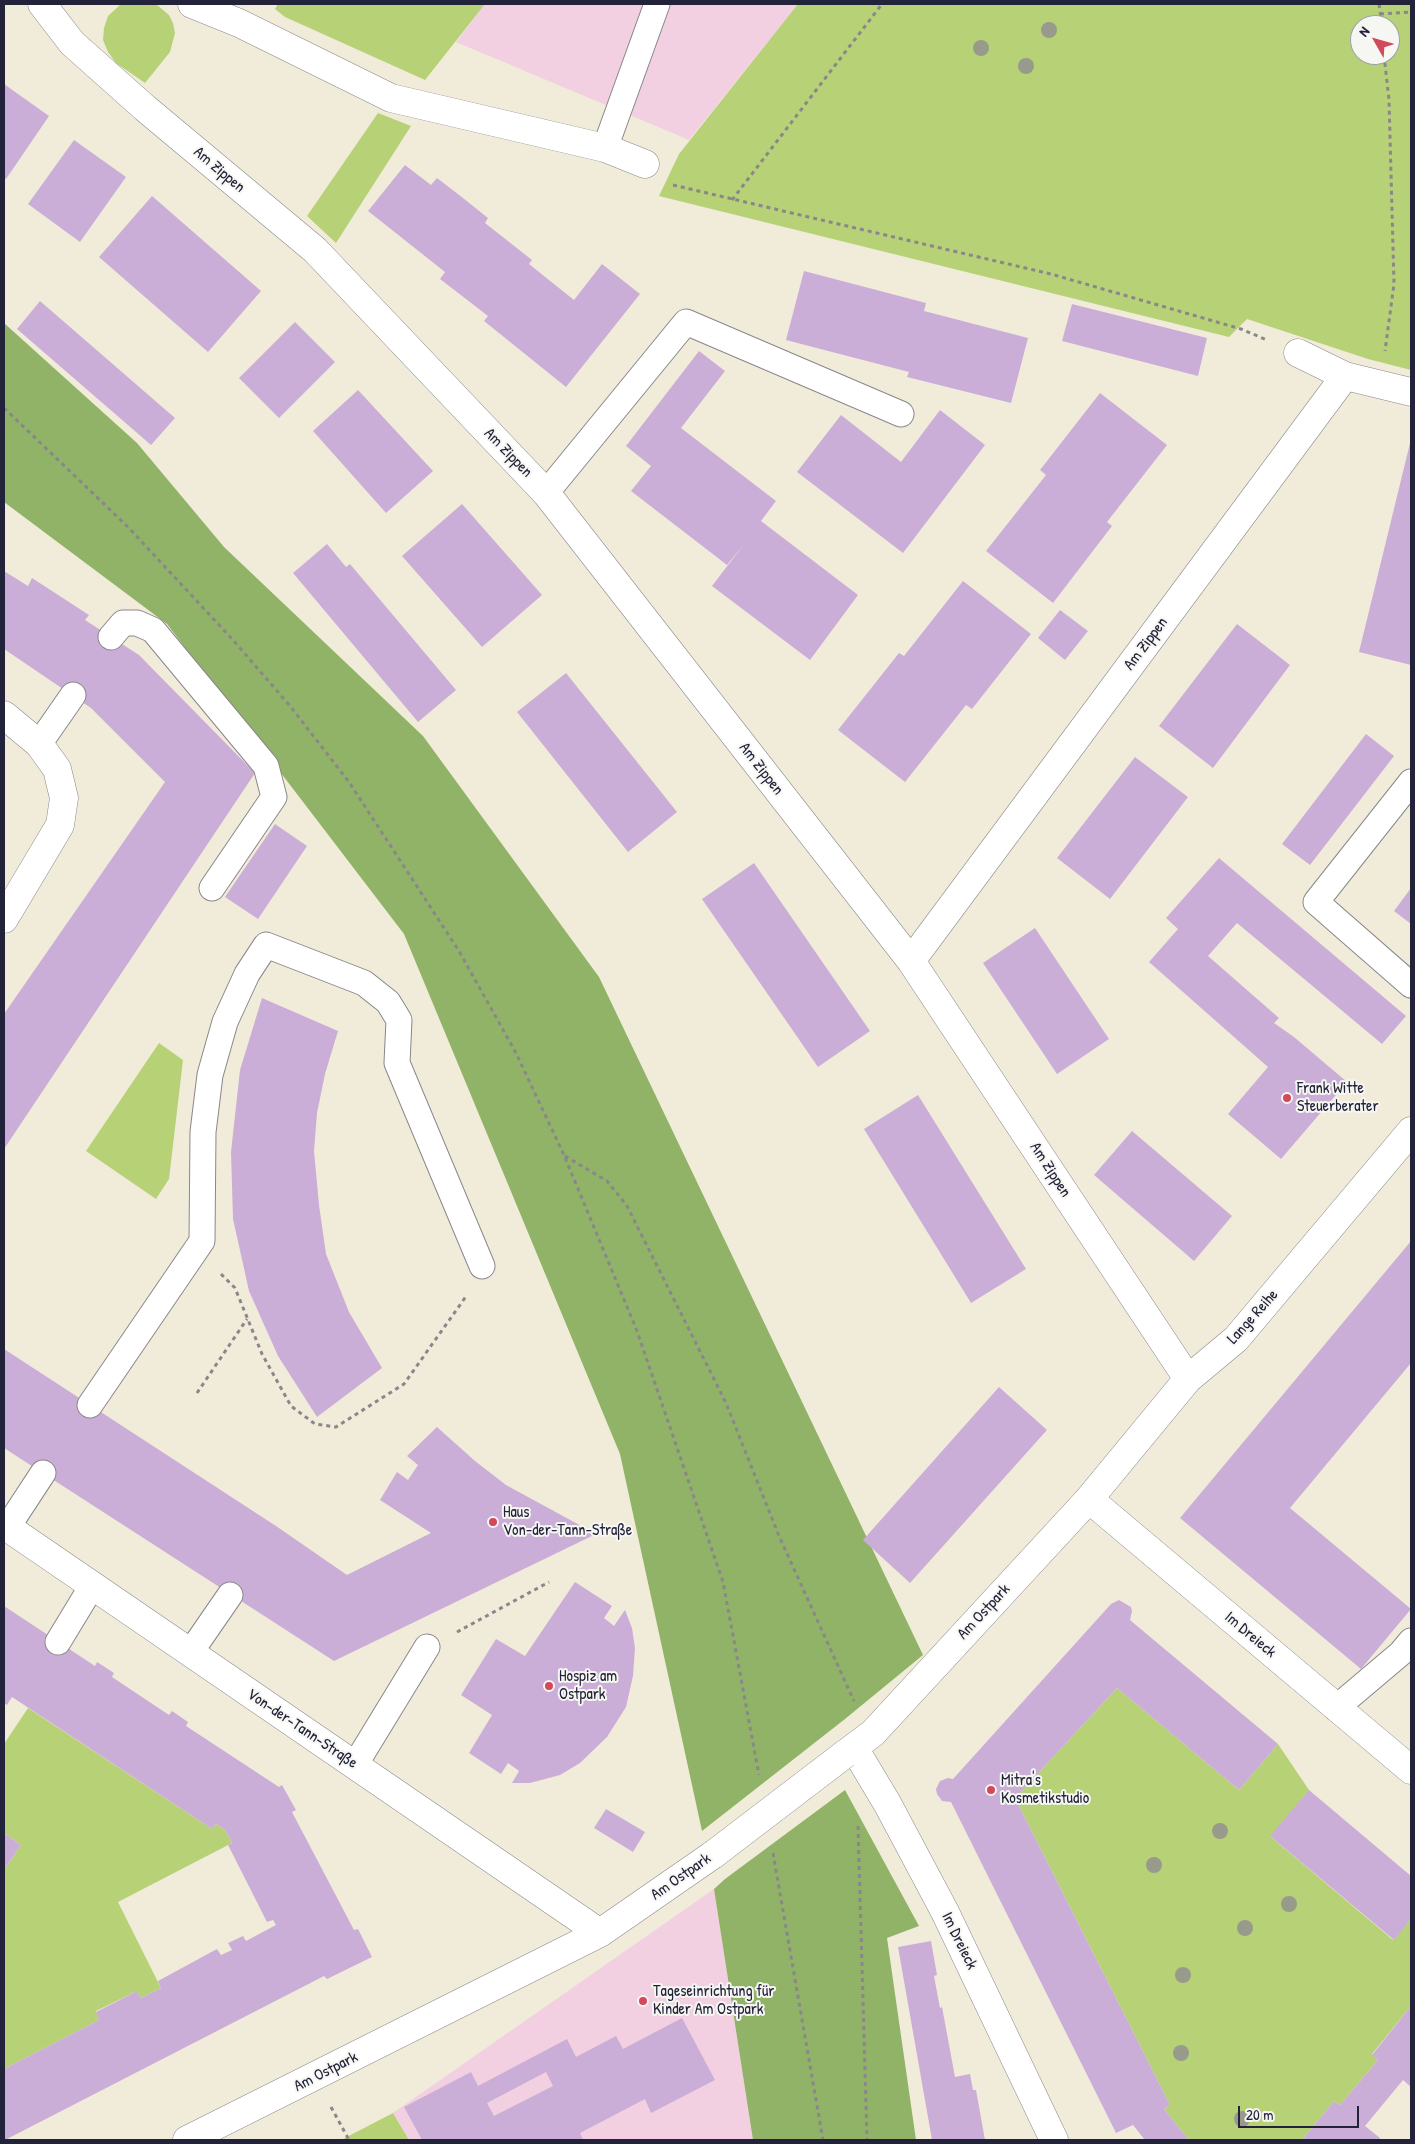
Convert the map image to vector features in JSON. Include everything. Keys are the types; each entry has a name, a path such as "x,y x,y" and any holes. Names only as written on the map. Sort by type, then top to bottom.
{"street":[{"name":"Am Zippen","path":"42,4 72,43 145,108 315,250 546,493 912,961 1188,1380"},
{"path":"192,4 239,23 392,98 606,148 645,164"},
{"path":"1298,353 1345,376 1411,392"},
{"name":"Am Zippen","path":"912,961 1345,376"},
{"path":"4,715 39,744 57,768 64,798 60,825 4,919"},
{"name":"Lange Reihe","path":"1089,1499 1188,1380 1236,1338 1411,1131"},
{"name":"Im Dreieck","path":"1089,1499 1411,1770"},
{"name":"Am Ostpark","path":"188,2140 315,2078 600,1933 714,1854 872,1733 1089,1499"},
{"name":"Von-der-Tann-Straße","path":"6,1527 600,1933"},
{"name":"Im Dreieck","path":"849,1751 887,1803 945,1912 1054,2140"}],"lane":[{"path":"606,148 657,4"},
{"path":"546,493 686,322 901,414"},
{"path":"111,637 123,623 137,623 153,630 266,766 274,797 212,888"},
{"path":"39,744 73,695"},
{"path":"1411,782 1316,902 1411,985"},
{"path":"90,1405 202,1241 203,1132 210,1075 225,1022 247,974 266,945 364,983 388,1002 399,1020 397,1062 482,1266"},
{"path":"6,1527 43,1473"},
{"path":"58,1642 92,1586"},
{"path":"190,1653 230,1595"},
{"path":"1336,1708 1401,1653 1411,1641"},
{"path":"355,1765 427,1647"}],"path":[{"path":"732,200 882,4"},
{"path":"1379,4 1380,14 1411,12"},
{"path":"1381,384 1394,284 1389,100 1385,65"},
{"path":"645,164 654,180 1051,274 1241,329 1298,353"},
{"path":"4,408 128,527 233,640 290,706 349,782 459,951 516,1052 564,1155 637,1331 723,1582 760,1784"},
{"path":"564,1155 607,1181 628,1206 680,1307 726,1403 779,1536 850,1695"},
{"path":"194,1252 212,1264 235,1288 262,1354 291,1406 315,1424 336,1427 404,1384 475,1284 482,1266"},
{"path":"198,1393 247,1319"},
{"path":"427,1647 549,1582"},
{"path":"858,1836 867,2140"},
{"path":"772,1851 823,2140"}],"shaded area":[{"path":"485,4 798,4 689,140 456,42"},
{"name":"Tageseinrichtung für Kinder Am Ostpark","path":"714,1889 753,2140 409,2140 393,2113"}],"green space":[{"path":"121,4 156,4 169,15 173,23 175,33 170,52 145,83 116,63 108,52 103,40 108,16"},
{"path":"278,4 485,4 425,80 285,17 275,9"},
{"path":"798,4 1411,4 1411,370 1368,359 1247,319 1229,337 659,196 679,154"},
{"path":"378,113 411,126 336,243 307,216"},
{"path":"4,323 137,443 224,547 423,736 599,977 923,1655 702,1831 620,1454 404,934 167,624 4,502"},
{"path":"159,1043 183,1060 169,1179 156,1199 86,1151"},
{"path":"1117,1688 1239,1790 1278,1744 1309,1790 1271,1837 1393,1940 1411,1919 1411,2006 1372,2054 1378,2060 1340,2105 1334,2101 1302,2140 1189,2140 1164,2109 1170,2105 1019,1806 1020,1793"},
{"path":"28,1708 212,1829 216,1824 225,1830 232,1843 118,1902 161,1988 141,1998 137,1991 96,2011 99,2020 4,2069 4,1870 21,1845 4,1833 4,1744"},
{"path":"845,1790 919,1926 887,1938 916,2140 753,2140 714,1889"},
{"path":"393,2113 409,2140 341,2140"}],"building":[{"path":"4,84 49,116 6,179 4,178"},
{"path":"74,140 126,177 80,242 28,204"},
{"path":"405,165 431,185 437,178 463,198 488,218 485,223 532,260 529,264 574,300 602,264 640,294 566,387 484,321 488,316 440,279 445,272 368,211"},
{"path":"152,196 261,291 208,352 99,257"},
{"path":"804,271 926,303 924,311 1028,338 1011,403 907,377 909,372 786,340"},
{"path":"40,301 175,418 151,445 17,329"},
{"path":"1072,304 1207,338 1198,376 1062,341"},
{"path":"295,322 335,362 279,418 239,378"},
{"path":"699,351 725,371 681,428 776,501 761,521 858,595 810,660 712,586 744,544 727,565 631,491 651,466 626,446"},
{"path":"358,390 433,471 386,513 313,431"},
{"path":"1100,393 1167,445 1107,522 1112,526 1053,603 986,551 1046,475 1040,470"},
{"path":"940,410 985,445 903,553 797,472 841,415 901,462"},
{"path":"1411,439 1411,665 1359,652"},
{"path":"462,504 542,595 482,647 402,556"},
{"path":"327,544 346,567 350,564 456,690 418,722 293,573"},
{"path":"4,571 28,586 32,578 89,615 85,620 139,655 255,773 4,1149 4,1014 165,782 91,708 4,649"},
{"path":"963,581 1031,634 972,709 966,705 905,782 838,730 899,653 904,656"},
{"path":"1060,610 1088,631 1065,660 1038,638"},
{"path":"1237,624 1290,665 1213,768 1159,726"},
{"path":"566,673 677,812 628,852 517,712"},
{"path":"1366,734 1394,756 1310,865 1282,844"},
{"path":"1135,757 1188,797 1110,899 1057,858"},
{"path":"275,824 307,846 258,919 225,897"},
{"path":"1219,858 1406,1016 1382,1044 1237,923 1208,956 1279,1018 1274,1023 1294,1037 1347,1082 1281,1159 1228,1114 1268,1067 1149,962 1178,929 1166,918"},
{"path":"754,863 870,1031 818,1067 702,899"},
{"path":"1411,888 1411,924 1394,911"},
{"path":"1035,928 1109,1039 1057,1074 983,963"},
{"path":"262,998 338,1031 325,1074 317,1113 314,1151 319,1205 326,1254 349,1312 382,1368 317,1417 278,1356 249,1291 233,1219 231,1152 240,1070"},
{"path":"918,1095 1026,1269 971,1303 864,1129"},
{"path":"1132,1131 1232,1216 1194,1261 1094,1175"},
{"path":"1411,1241 1411,1363 1290,1508 1411,1609 1361,1669 1180,1518"},
{"path":"4,1349 276,1526 347,1575 431,1533 380,1500 397,1472 408,1480 418,1465 407,1456 437,1427 475,1461 506,1485 596,1534 334,1661 4,1448"},
{"path":"999,1387 1047,1430 910,1583 863,1540"},
{"name":"Hospiz am Ostpark","path":"575,1582 612,1606 604,1618 614,1626 625,1610 632,1628 635,1648 633,1676 626,1707 607,1737 580,1763 560,1775 530,1783 512,1783 519,1771 508,1763 501,1774 469,1753 492,1715 461,1695 496,1639 525,1656"},
{"path":"1119,1600 1131,1607 1130,1620 1278,1744 1239,1790 1117,1688 1020,1793 1019,1806 1170,2105 1164,2109 1189,2140 1145,2140 1133,2125 1116,2133 951,1802 942,1801 936,1789 940,1781 948,1778 953,1779 1111,1604"},
{"path":"4,1606 95,1666 97,1662 114,1673 112,1677 169,1715 172,1711 188,1722 186,1726 279,1787 282,1785 296,1810 292,1812 354,1930 358,1929 372,1957 327,1979 324,1976 5,2140 4,2069 99,2020 96,2012 137,1991 141,1998 161,1988 158,1981 217,1949 221,1955 232,1950 228,1943 243,1936 246,1941 276,1925 273,1920 267,1922 228,1845 232,1843 225,1830 216,1824 212,1829 12,1697 7,1705 4,1703"},
{"path":"1309,1790 1411,1876 1411,1919 1394,1940 1270,1836"},
{"path":"606,1809 645,1832 633,1852 594,1828"},
{"path":"4,1833 21,1845 4,1870"},
{"path":"931,1941 937,1975 934,1976 940,2008 942,2007 955,2077 970,2074 973,2090 976,2090 985,2140 932,2140 898,1947"},
{"path":"1411,2006 1411,2087 1403,2080 1365,2126 1380,2138 1379,2140 1302,2140 1334,2101 1340,2105 1378,2060 1372,2055"},
{"path":"682,2018 715,2080 651,2113 645,2099 580,2133 583,2140 422,2140 404,2107 471,2072 478,2086 567,2039 576,2057 616,2036 623,2049","holes":["546,2072 553,2086 494,2116 487,2103"]}],"place":[{"name":"Frank Witte Steuerberater","path":"1287,1098"},
{"name":"Haus Von-der-Tann-Straße","path":"493,1522"},
{"name":"Hospiz am Ostpark","path":"549,1686"},
{"name":"Mitra's Kosmetikstudio","path":"991,1790"},
{"name":"Tageseinrichtung für Kinder Am Ostpark","path":"643,2001"}]}
